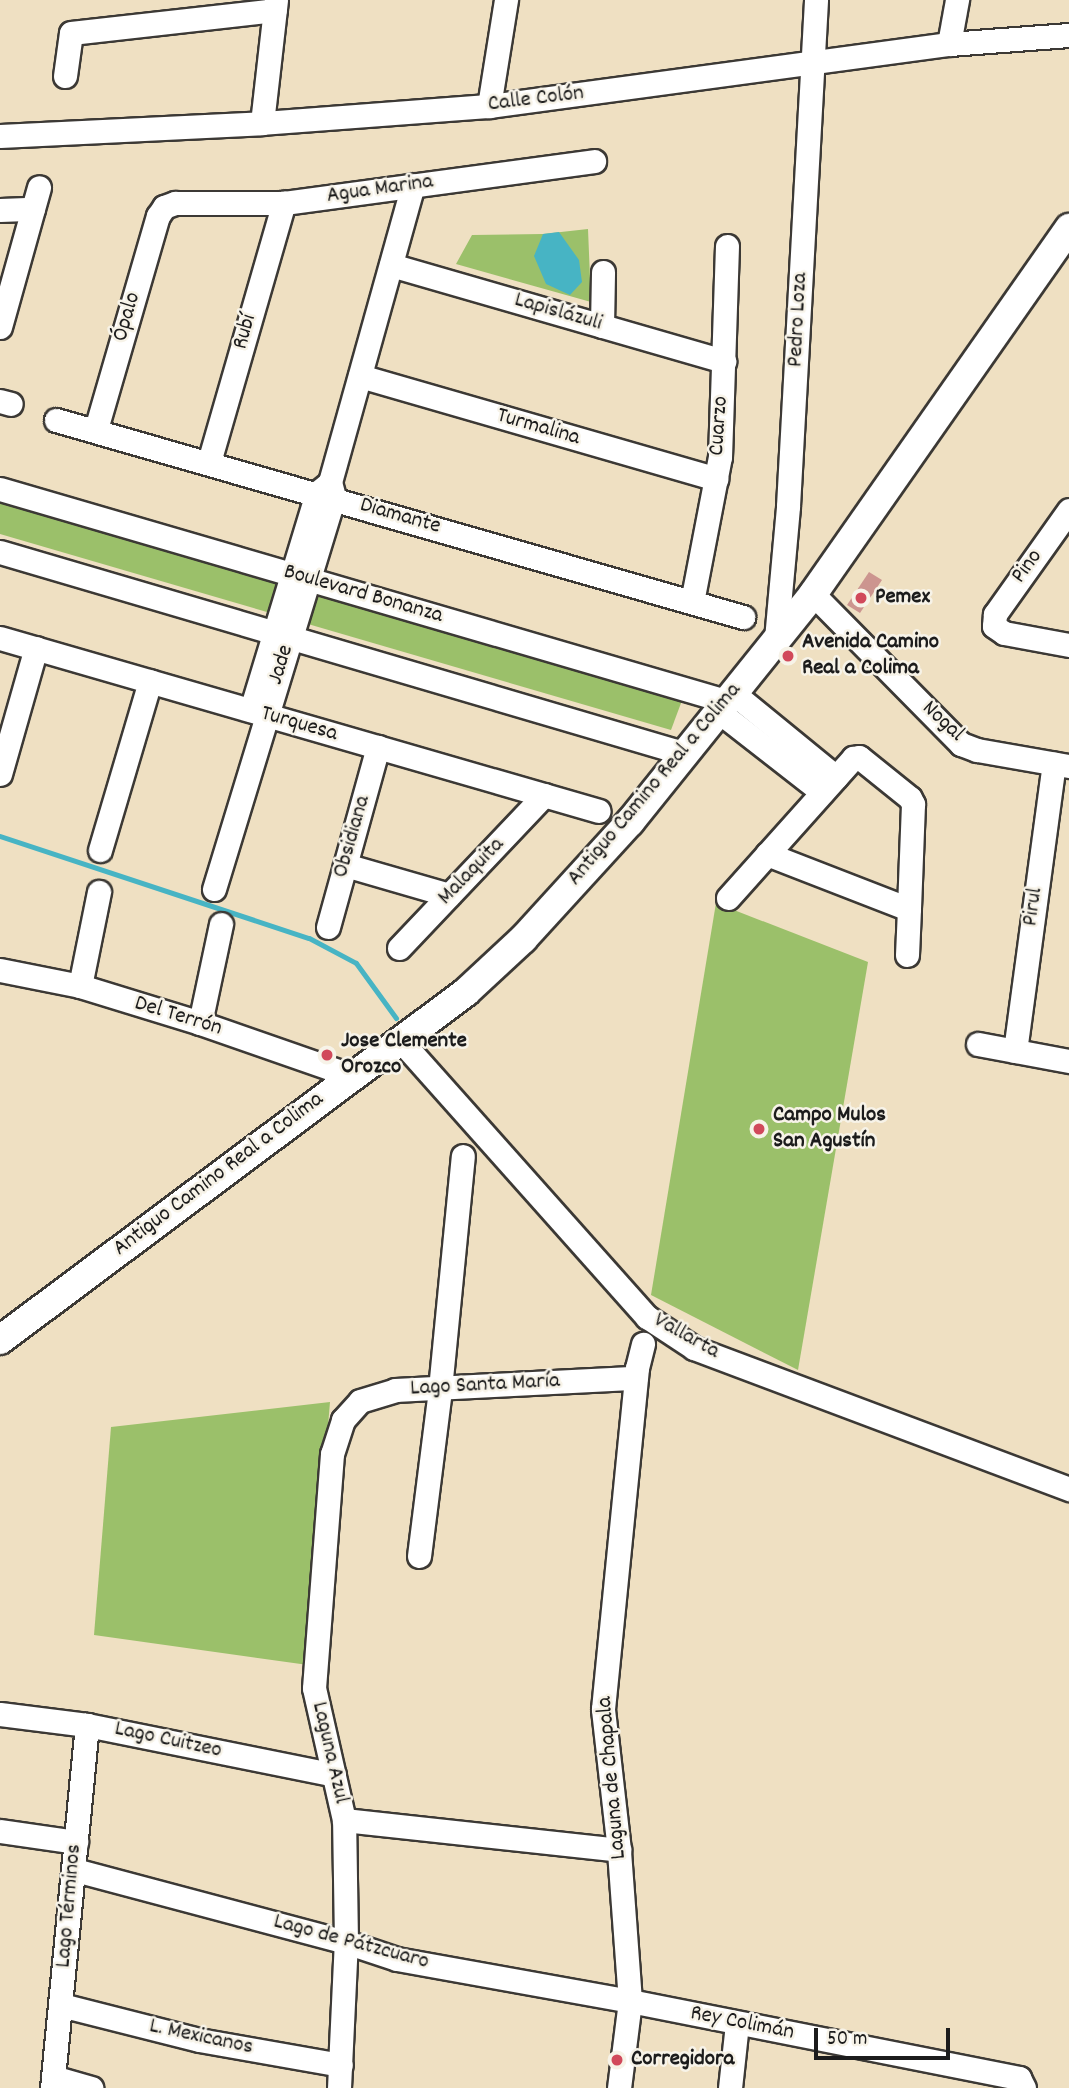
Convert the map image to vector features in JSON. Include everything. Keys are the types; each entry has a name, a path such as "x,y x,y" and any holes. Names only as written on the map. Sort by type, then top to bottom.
{"main road":[{"name":"Antiguo Camino Real a Colima","path":"0,1340 466,992 523,939 631,822 683,753 813,594 1069,228"}],"street":[{"path":"489,106 506,0"},
{"name":"Pedro Loza","path":"776,639 788,506 816,0"},
{"path":"949,44 957,0"},
{"path":"65,76 67,43 71,33 209,8 276,5 262,123"},
{"name":"Calle Colón","path":"0,136 262,123 489,106 949,44 1069,36"},
{"name":"Agua Marina","path":"164,207 175,203 284,203 594,161"},
{"name":"Jade","path":"214,889 258,713 327,491 413,185"},
{"path":"0,210 36,198 0,327"},
{"name":"Rubí","path":"209,462 284,203"},
{"name":"Ópalo","path":"96,429 158,216 164,207"},
{"name":"Cuarzo","path":"692,603 716,479 724,361 727,246"},
{"name":"Lapislázuli","path":"391,265 724,361"},
{"path":"602,326 603,272"},
{"name":"Turmalina","path":"360,376 716,479"},
{"name":"Diamante","path":"56,420 327,491 743,617"},
{"name":"Boulevard Bonanza","path":"0,489 726,702"},
{"name":"Pino","path":"1069,510 995,614 994,626 1004,633 1069,645"},
{"path":"0,552 683,753"},
{"name":"Nogal","path":"813,594 961,744 977,750 1061,765"},
{"name":"Turquesa","path":"0,638 599,811"},
{"path":"0,774 36,648"},
{"path":"100,850 150,681"},
{"path":"726,702 829,784"},
{"name":"Obsidiana","path":"328,927 378,747"},
{"path":"728,898 853,758 862,758 910,798 913,808 907,955"},
{"name":"Pirul","path":"1015,1051 1061,765"},
{"name":"Malaquita","path":"399,948 544,795"},
{"path":"767,854 909,909"},
{"path":"345,865 449,895"},
{"path":"80,986 99,892"},
{"path":"200,1023 220,924"},
{"name":"Del Terrón","path":"0,970 80,986 200,1023 352,1076"},
{"name":"Vallarta","path":"401,1041 647,1317 694,1348 1069,1489"},
{"path":"978,1044 1069,1061"},
{"path":"419,1556 440,1389 463,1156"},
{"name":"Laguna de Chapala","path":"619,2088 630,2001 619,1850 603,1709 636,1378 643,1344"},
{"name":"Lago Santa María","path":"343,1420 360,1401 395,1390 636,1378"},
{"name":"Laguna Azul","path":"340,2077 346,1942 344,1820 314,1688 332,1454 343,1420"},
{"name":"Lago Cuitzeo","path":"0,1714 86,1725 334,1775"},
{"name":"Lago Términos","path":"53,2082 75,1870 86,1725"},
{"path":"344,1820 619,1850"},
{"path":"0,1831 76,1842"},
{"name":"Lago de Pátzcuaro","path":"75,1870 346,1942 397,1959 630,2001"},
{"name":"Rey Colimán","path":"630,2001 1022,2083"},
{"name":"L. Mexicanos","path":"61,2006 340,2077"},
{"path":"730,2088 737,2024"},
{"path":"53,2082 91,2088"}],"green space":[{"path":"588,229 591,302 456,264 472,235 543,234"},
{"path":"0,494 684,695 671,730 0,534"},
{"name":"Campo Mulos San Agustín","path":"716,903 868,962 798,1370 651,1295"},
{"path":"330,1402 308,1665 94,1635 111,1427"}],"water":[{"path":"559,232 579,260 582,282 570,295 546,284 534,256 543,234"}],"building":[{"name":"Pemex","path":"869,572 882,580 860,613 847,605"}],"waterway":[{"path":"0,836 309,938 356,963 396,1018"}],"place":[{"name":"Pemex","path":"861,598"},
{"name":"Avenida Camino Real a Colima","path":"788,656"},
{"name":"Jose Clemente Orozco","path":"327,1055"},
{"name":"Campo Mulos San Agustín","path":"759,1129"},
{"name":"Corregidora","path":"617,2060"}]}
